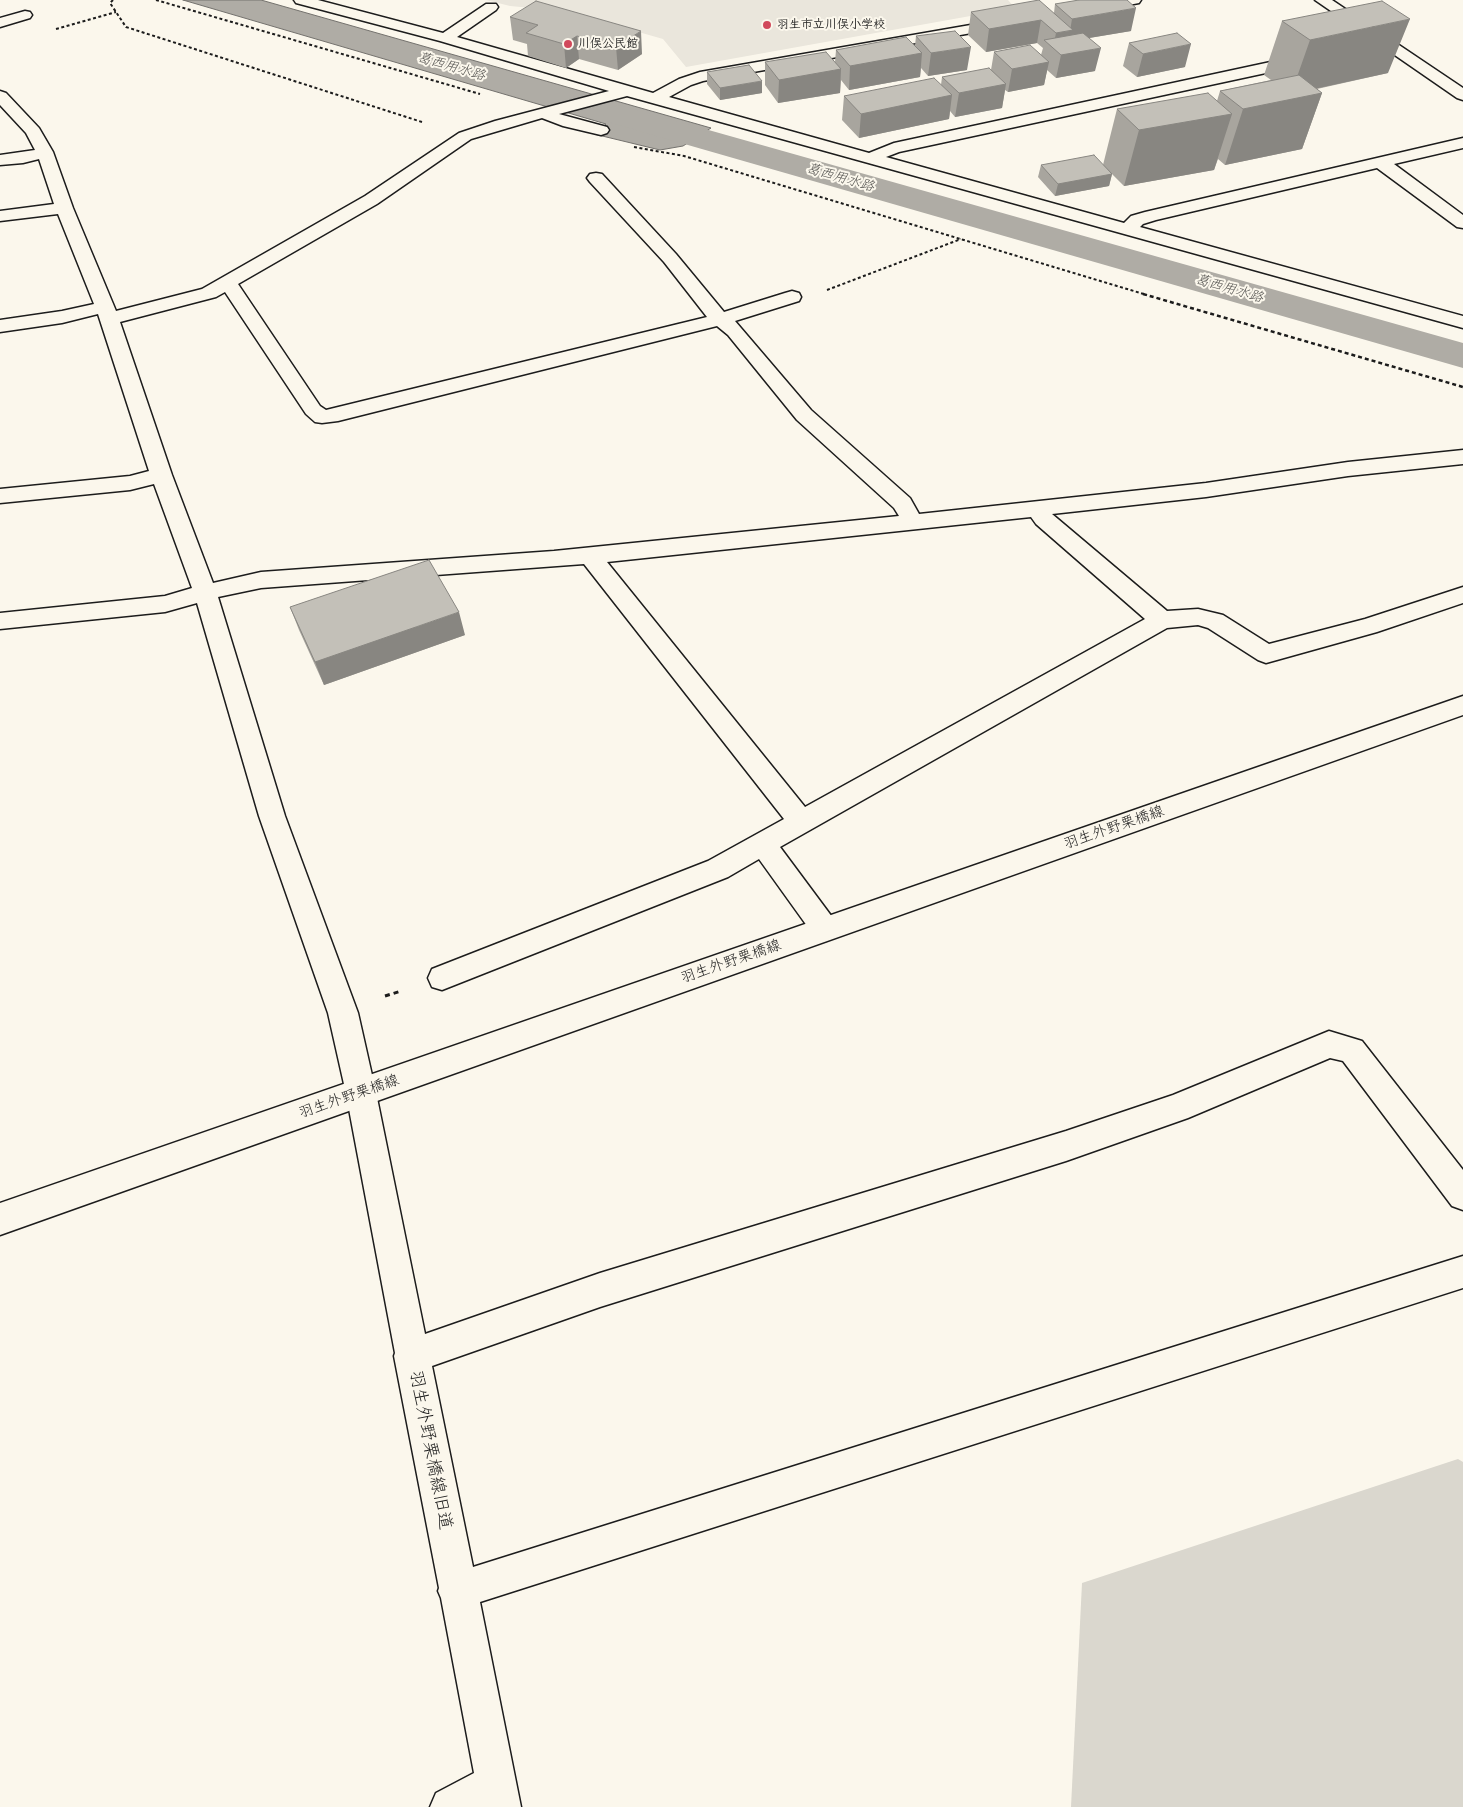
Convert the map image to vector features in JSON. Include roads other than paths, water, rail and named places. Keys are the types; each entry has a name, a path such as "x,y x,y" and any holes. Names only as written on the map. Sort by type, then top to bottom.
{"street":[{"path":"301,0 445,38 627,91 873,157 1463,322"},
{"path":"1077,10 1134,0"},
{"path":"1322,0 1463,95"},
{"path":"445,38 491,7"},
{"path":"0,23 25,15"},
{"path":"656,98 677,85 700,77 1019,21"},
{"path":"1365,47 1384,43"},
{"path":"873,157 894,148 1317,57"},
{"path":"0,326 107,313 209,293 371,200 465,136 500,124 627,91"},
{"name":"羽生外野栗橋線旧道","path":"0,96 33,131 45,152 64,208 107,313 161,475 205,593 272,816 343,1013 498,1796"},
{"path":"546,112 563,121 601,130"},
{"path":"1128,229 1137,220 1151,216 1463,143"},
{"path":"0,160 23,158 45,152"},
{"path":"1380,162 1463,223"},
{"path":"596,178 670,258 712,311 735,331 804,415 902,503 913,522"},
{"path":"0,216 64,208"},
{"path":"227,284 234,290 313,410 322,417 338,415 722,319 792,297"},
{"path":"0,621 165,604 261,580 590,556 1206,490 1348,469 1463,457"},
{"path":"0,496 130,483 161,475"},
{"path":"1036,508 1044,519 1162,620"},
{"path":"590,556 802,822"},
{"path":"442,978 718,869 1162,620 1198,617 1215,622 1266,654 1369,626 1463,595"},
{"name":"羽生外野栗橋線","path":"0,1219 1463,705"},
{"path":"763,844 825,929"},
{"path":"411,1356 600,1290 1066,1146 1178,1108 1329,1044 1352,1050 1463,1195"},
{"path":"457,1591 1463,1272"},
{"path":"450,1807 498,1796"}],"water":[{"path":"183,0 261,0 711,128 683,146 660,150 594,134 606,124"}],"waterway":[{"name":"葛西用水路","path":"620,115 1463,356"}],"place":[{"name":"羽生市立川俣小学校","path":"767,25"},
{"name":"川俣公民館","path":"568,44"}]}
